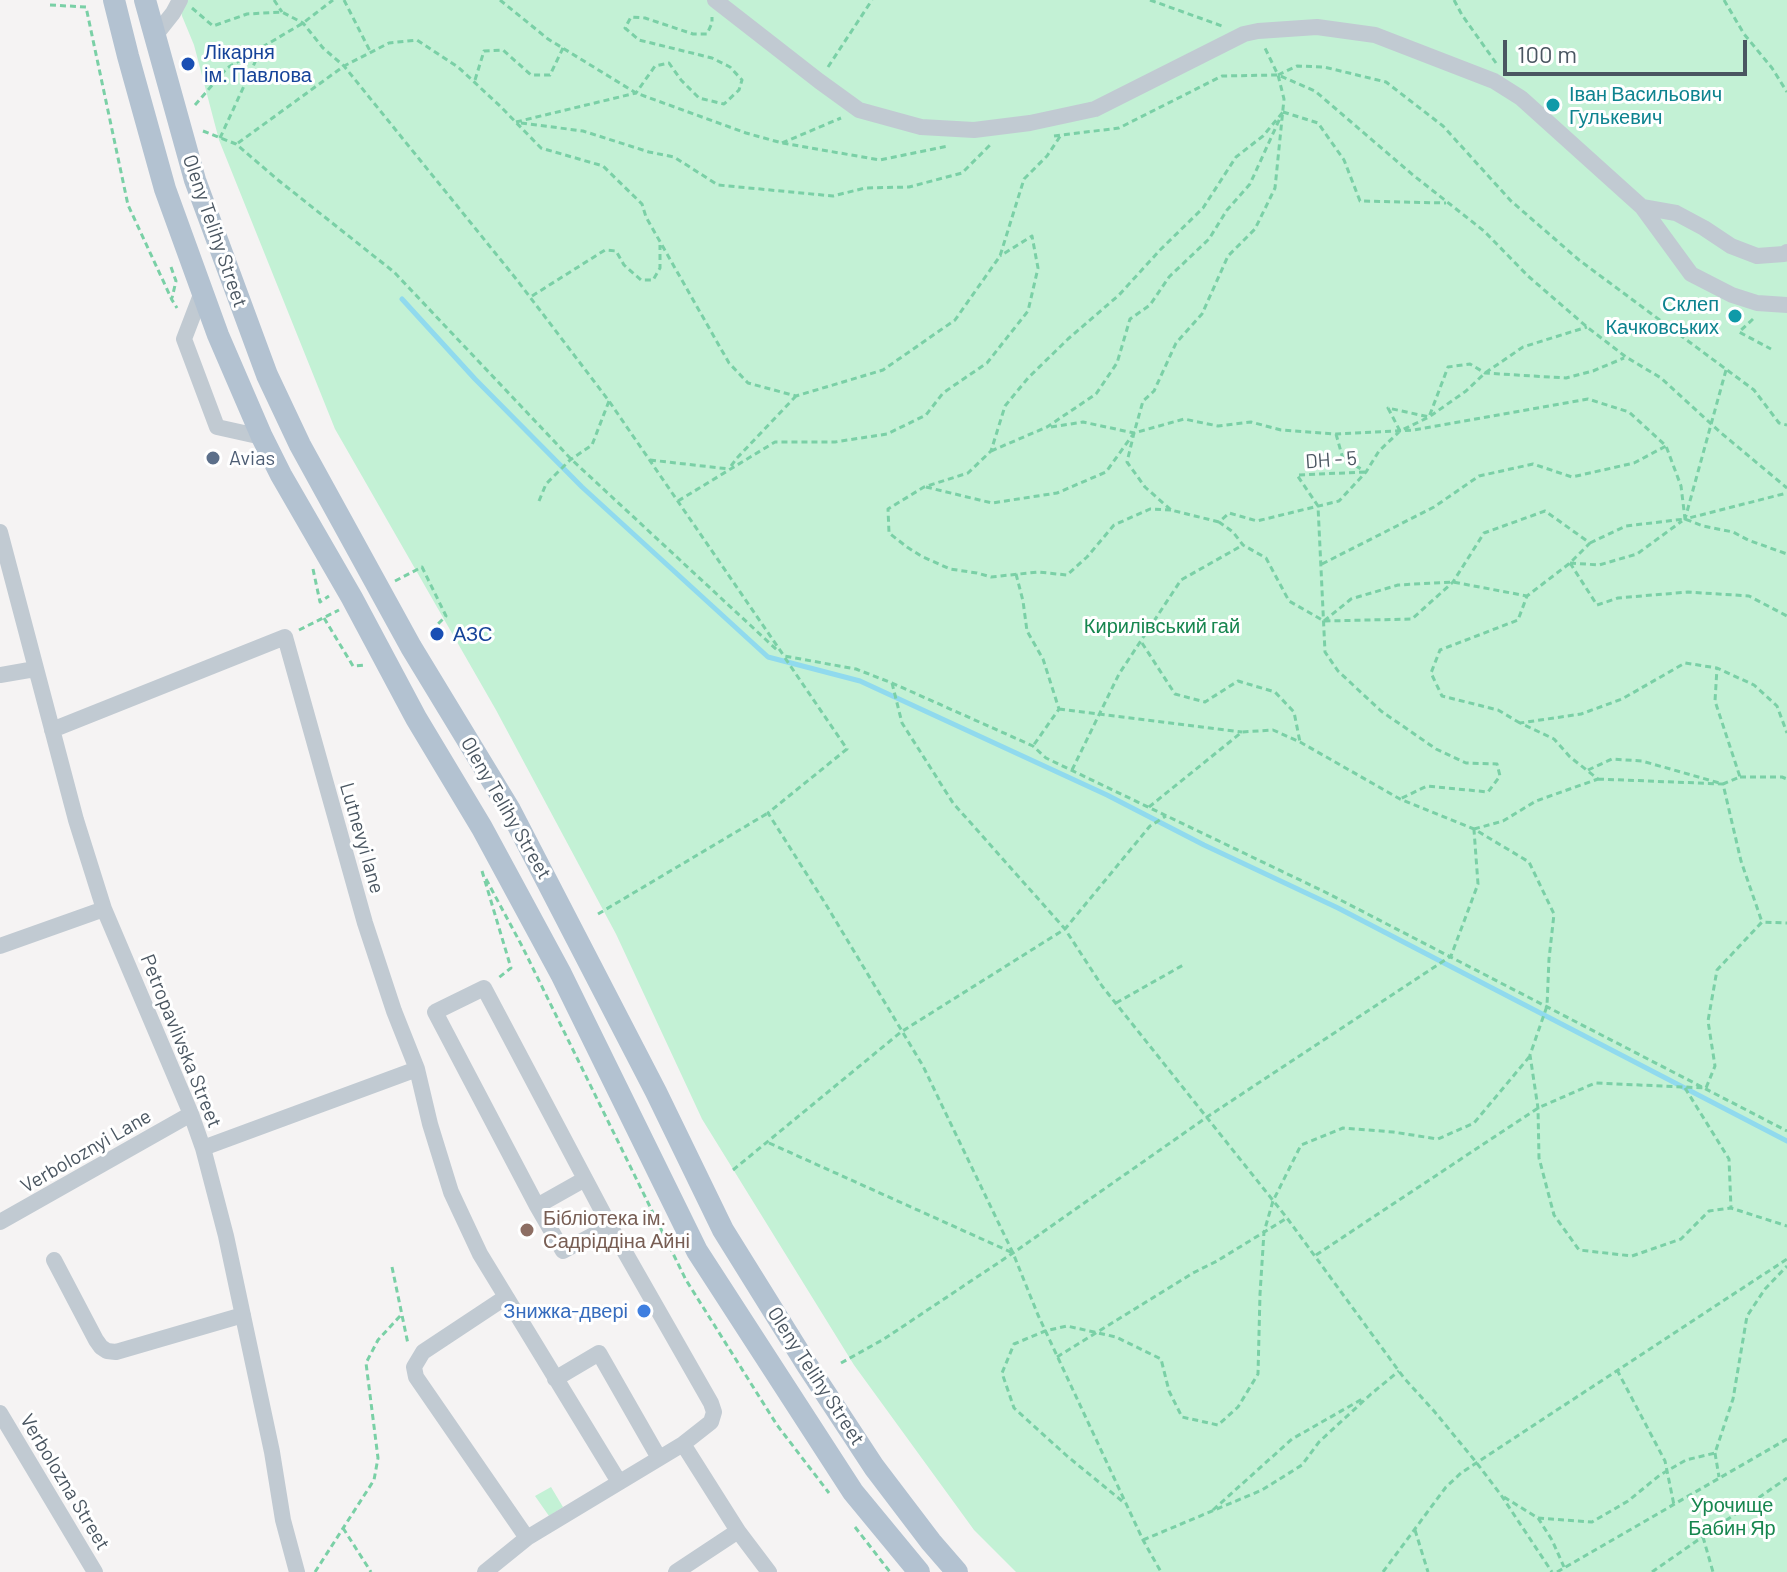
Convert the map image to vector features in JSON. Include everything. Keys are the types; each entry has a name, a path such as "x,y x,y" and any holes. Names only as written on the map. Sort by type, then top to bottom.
{"main road":[{"name":"Oleny Telihy Street","path":"114,0 165,189 202,292 281,475 416,718 482,828 561,974 697,1251 853,1492 919,1572"},
{"name":"Oleny Telihy Street","path":"145,0 195,180 267,375 300,445 411,647 510,810 656,1092 723,1230 874,1467 957,1572"}],"street":[{"path":"154,37 181,0"},
{"path":"714,4 859,110 921,127 974,130 1030,123 1095,109 1251,33 1317,27 1375,35 1494,81 1521,98 1642,207 1691,274 1732,295 1757,303 1782,305"},
{"path":"1642,207 1676,213 1731,246 1757,256 1787,252"},
{"path":"202,292 184,339 217,427 262,437"},
{"name":"Petropavlivska Street","path":"0,532 76,820 104,909 203,1148 226,1236 272,1452 283,1520 297,1572"},
{"name":"Lutnevyi lane","path":"52,730 285,637 365,923 417,1069"},
{"path":"0,675 35,669"},
{"path":"0,946 104,909"},
{"path":"485,1572 527,1538 683,1444 711,1422 714,1412 610,1226 484,988 435,1012 563,1251 610,1226"},
{"path":"203,1148 417,1069 451,1192 480,1254 619,1482"},
{"name":"Verboloznyi Lane","path":"0,1222 191,1114"},
{"path":"537,1206 585,1179"},
{"path":"54,1260 96,1340 107,1351 116,1352 243,1315"},
{"path":"506,1297 423,1352 414,1367 416,1377 527,1538"},
{"path":"555,1379 599,1353 659,1458"},
{"name":"Verbolozna Street","path":"0,1413 95,1572"},
{"path":"683,1444 738,1531 769,1572"},
{"path":"676,1572 738,1531"}],"path":[{"path":"86,7 89,0"},
{"path":"181,0 213,26 247,14 282,12"},
{"path":"274,0 282,12 303,23 323,48 344,66 530,297 609,401 847,749 768,813 598,914"},
{"path":"195,105 227,68 303,23 333,0"},
{"path":"344,0 371,53"},
{"path":"500,0 548,39 636,93 746,133 782,143 880,160 954,144"},
{"path":"819,81 872,0"},
{"path":"1150,0 1251,33 1278,75 1284,99 1275,188 1255,229 1228,256 1202,314 1176,343 1154,391 1143,401 1134,433 1127,462 1145,487 1171,510"},
{"path":"1454,0 1496,62"},
{"path":"1724,0 1744,34 1787,92"},
{"path":"516,122 636,93 655,66 669,63 699,98 724,104 739,90 742,80 730,67 712,58 639,40 625,28 631,17 645,18 693,34 707,34 714,4"},
{"path":"236,144 344,66 389,43 417,40 458,67 541,148 603,166 642,204 646,217 729,363 748,383 796,396"},
{"path":"220,138 262,47"},
{"path":"474,82 484,51 503,50 531,75 550,75 563,48"},
{"path":"1047,137 1119,128 1222,76 1278,75 1297,66 1324,67 1386,82 1443,126 1511,201 1579,260 1754,390 1779,423 1787,425"},
{"path":"1278,75 1315,91 1484,231 1528,276 1587,327 1626,357 1661,378 1787,491"},
{"path":"782,143 859,110"},
{"path":"1283,112 1318,123 1344,160 1360,201 1448,203"},
{"path":"1283,112 1250,184 1227,210 1209,239 1169,277 1150,305 1130,319 1117,363 1096,394 1047,427 991,451 968,473 924,487 888,509 889,533 921,556 950,569 991,577 1038,572 1067,575 1114,525 1150,509 1171,510 1219,522 1233,532 1243,545 1266,558 1289,601 1324,621 1412,619 1453,582 1484,533 1545,511 1590,543"},
{"path":"991,451 1005,406 1028,378 1119,295 1203,208 1236,157 1263,136 1283,112"},
{"path":"516,122 583,131 674,157 718,185 833,196 865,188 909,187 962,173 991,144 981,146"},
{"path":"203,131 236,144 394,272 571,460 784,657 856,669 1033,746 1046,758 1325,892 1787,1131"},
{"path":"729,469 796,396 883,370 955,320 1000,256 1024,179 1047,156 1061,135"},
{"path":"678,501 775,442 835,442 887,434 926,415 943,393 987,363 1028,311 1038,268 1032,236 1000,256"},
{"path":"530,297 605,250 616,251 624,265 641,280 653,280 660,268 660,241"},
{"path":"1771,349 1739,332 1762,312 1782,305"},
{"path":"1219,522 1229,513 1257,521 1339,501 1366,472 1379,451 1400,431 1429,417 1523,347 1587,327"},
{"path":"1429,417 1448,367 1470,364 1485,373 1566,378 1626,357"},
{"path":"1570,563 1599,565 1637,554 1685,519 1726,370"},
{"name":"DH - 5","path":"1366,472 1343,459 1336,434 1414,430 1588,399 1629,412 1666,446"},
{"path":"539,501 546,484 592,445 609,401"},
{"path":"1400,431 1388,408 1429,417"},
{"path":"1047,427 1083,422 1134,433 1184,419 1218,426 1251,422 1281,430 1336,434"},
{"path":"924,487 992,503 1057,493 1106,472 1134,433"},
{"path":"1321,565 1434,507 1479,476 1533,464 1572,477 1634,463 1666,446 1681,486 1685,519"},
{"path":"649,460 729,469"},
{"name":"DH - 5","path":"1366,472 1297,475 1318,506 1325,652 1338,671 1381,711 1436,749 1466,763 1497,764 1500,776 1488,792 1427,786 1400,799"},
{"path":"1598,779 1570,757 1554,739 1498,710 1442,696 1431,673 1440,650 1518,620 1527,596 1570,563 1590,543 1626,526 1685,519 1787,491"},
{"path":"1685,519 1733,532 1787,554"},
{"path":"1072,770 1119,674 1181,580 1243,545"},
{"path":"311,563 320,602 331,595"},
{"path":"1570,563 1597,605 1618,598 1688,592 1749,596 1787,616"},
{"path":"422,567 446,616 437,625"},
{"path":"1016,574 1027,631 1043,659 1059,709"},
{"path":"1324,621 1351,599 1398,585 1453,582 1527,596"},
{"path":"324,618 353,666 364,666"},
{"path":"1141,643 1175,694 1205,702 1238,681 1275,692 1294,712 1300,742"},
{"path":"1520,723 1581,714 1622,699 1685,663 1717,668 1754,685 1777,706 1787,733"},
{"path":"1717,668 1715,701 1740,777"},
{"path":"892,684 902,723 953,803 1065,929 1102,986 1287,1218 1399,1371 1476,1462 1555,1572 1787,1439"},
{"path":"1059,709 1242,732 1273,730 1400,799 1474,829 1529,862 1554,914 1547,1006 1530,1055 1474,1123 1438,1139 1343,1128 1301,1145 1273,1201 1264,1232 1258,1374 1238,1407 1218,1425 1182,1417 1169,1391 1161,1359 1116,1337 1067,1326 1014,1344 1002,1373 1014,1408 1125,1503"},
{"path":"1033,746 1059,709"},
{"path":"1149,807 1242,732"},
{"path":"1587,770 1612,759 1642,761 1723,784"},
{"path":"1474,829 1503,821 1536,801 1598,779 1723,784 1740,777 1787,779"},
{"path":"1723,784 1741,861 1762,922"},
{"path":"768,813 923,1066 1013,1253 1045,1331 1125,1503 1161,1572"},
{"path":"733,1170 901,1032 1065,929 1150,826 1166,816"},
{"path":"841,1363 884,1339 1013,1253 1207,1117 1451,956 1478,884 1474,829"},
{"path":"482,871 511,968"},
{"path":"1706,1088 1715,1066 1708,1021 1717,970 1762,922 1787,923"},
{"path":"1116,1003 1185,964"},
{"path":"1530,1055 1538,1108 1539,1158 1554,1215 1579,1250 1632,1256 1681,1239 1709,1211 1731,1208 1787,1226"},
{"path":"1314,1256 1538,1108 1595,1083 1706,1088"},
{"path":"1685,1087 1729,1159 1731,1208"},
{"path":"767,1142 1013,1253"},
{"path":"1057,1357 1287,1218"},
{"path":"1383,1572 1446,1487 1461,1473 1787,1259"},
{"path":"1719,1478 1715,1453 1733,1399 1747,1316 1765,1289 1787,1266"},
{"path":"392,1267 414,1367"},
{"path":"315,1572 374,1480 378,1458 366,1363 378,1340 401,1315"},
{"path":"1617,1370 1665,1461 1674,1505"},
{"path":"1143,1540 1262,1490 1302,1465 1319,1442 1399,1371"},
{"path":"1210,1513 1292,1439 1371,1394"},
{"path":"1538,1518 1592,1522 1628,1501 1666,1471 1686,1460 1715,1453"},
{"path":"1652,1572 1787,1478"},
{"path":"1501,1495 1538,1518 1564,1567"},
{"path":"343,1527 370,1572"},
{"path":"1414,1529 1428,1572"},
{"path":"1703,1537 1713,1572"}],"green space":[{"name":"Кирилівський гай","path":"178,0 1787,0 1787,1572 1016,1572 974,1530 854,1365 702,1119 616,934 496,710 335,429 219,140 194,45"},
{"path":"551,1487 563,1507 549,1516 535,1496"}],"waterway":[{"path":"402,299 475,379 582,487 768,657 860,681 1107,795 1338,908 1787,1141"}],"place":[{"name":"Лікарня ім. Павлова","path":"188,64"},
{"name":"Іван Васильович Гулькевич","path":"1553,105"},
{"name":"Склеп Качковських","path":"1735,316"},
{"name":"Avias","path":"213,458"},
{"name":"АЗС","path":"437,634"},
{"name":"Бібліотека ім. Садріддіна Айні","path":"527,1230"},
{"name":"Знижка-двері","path":"644,1311"}],"park label":[{"name":"Урочище Бабин Яр","path":"1732,1516"}]}
